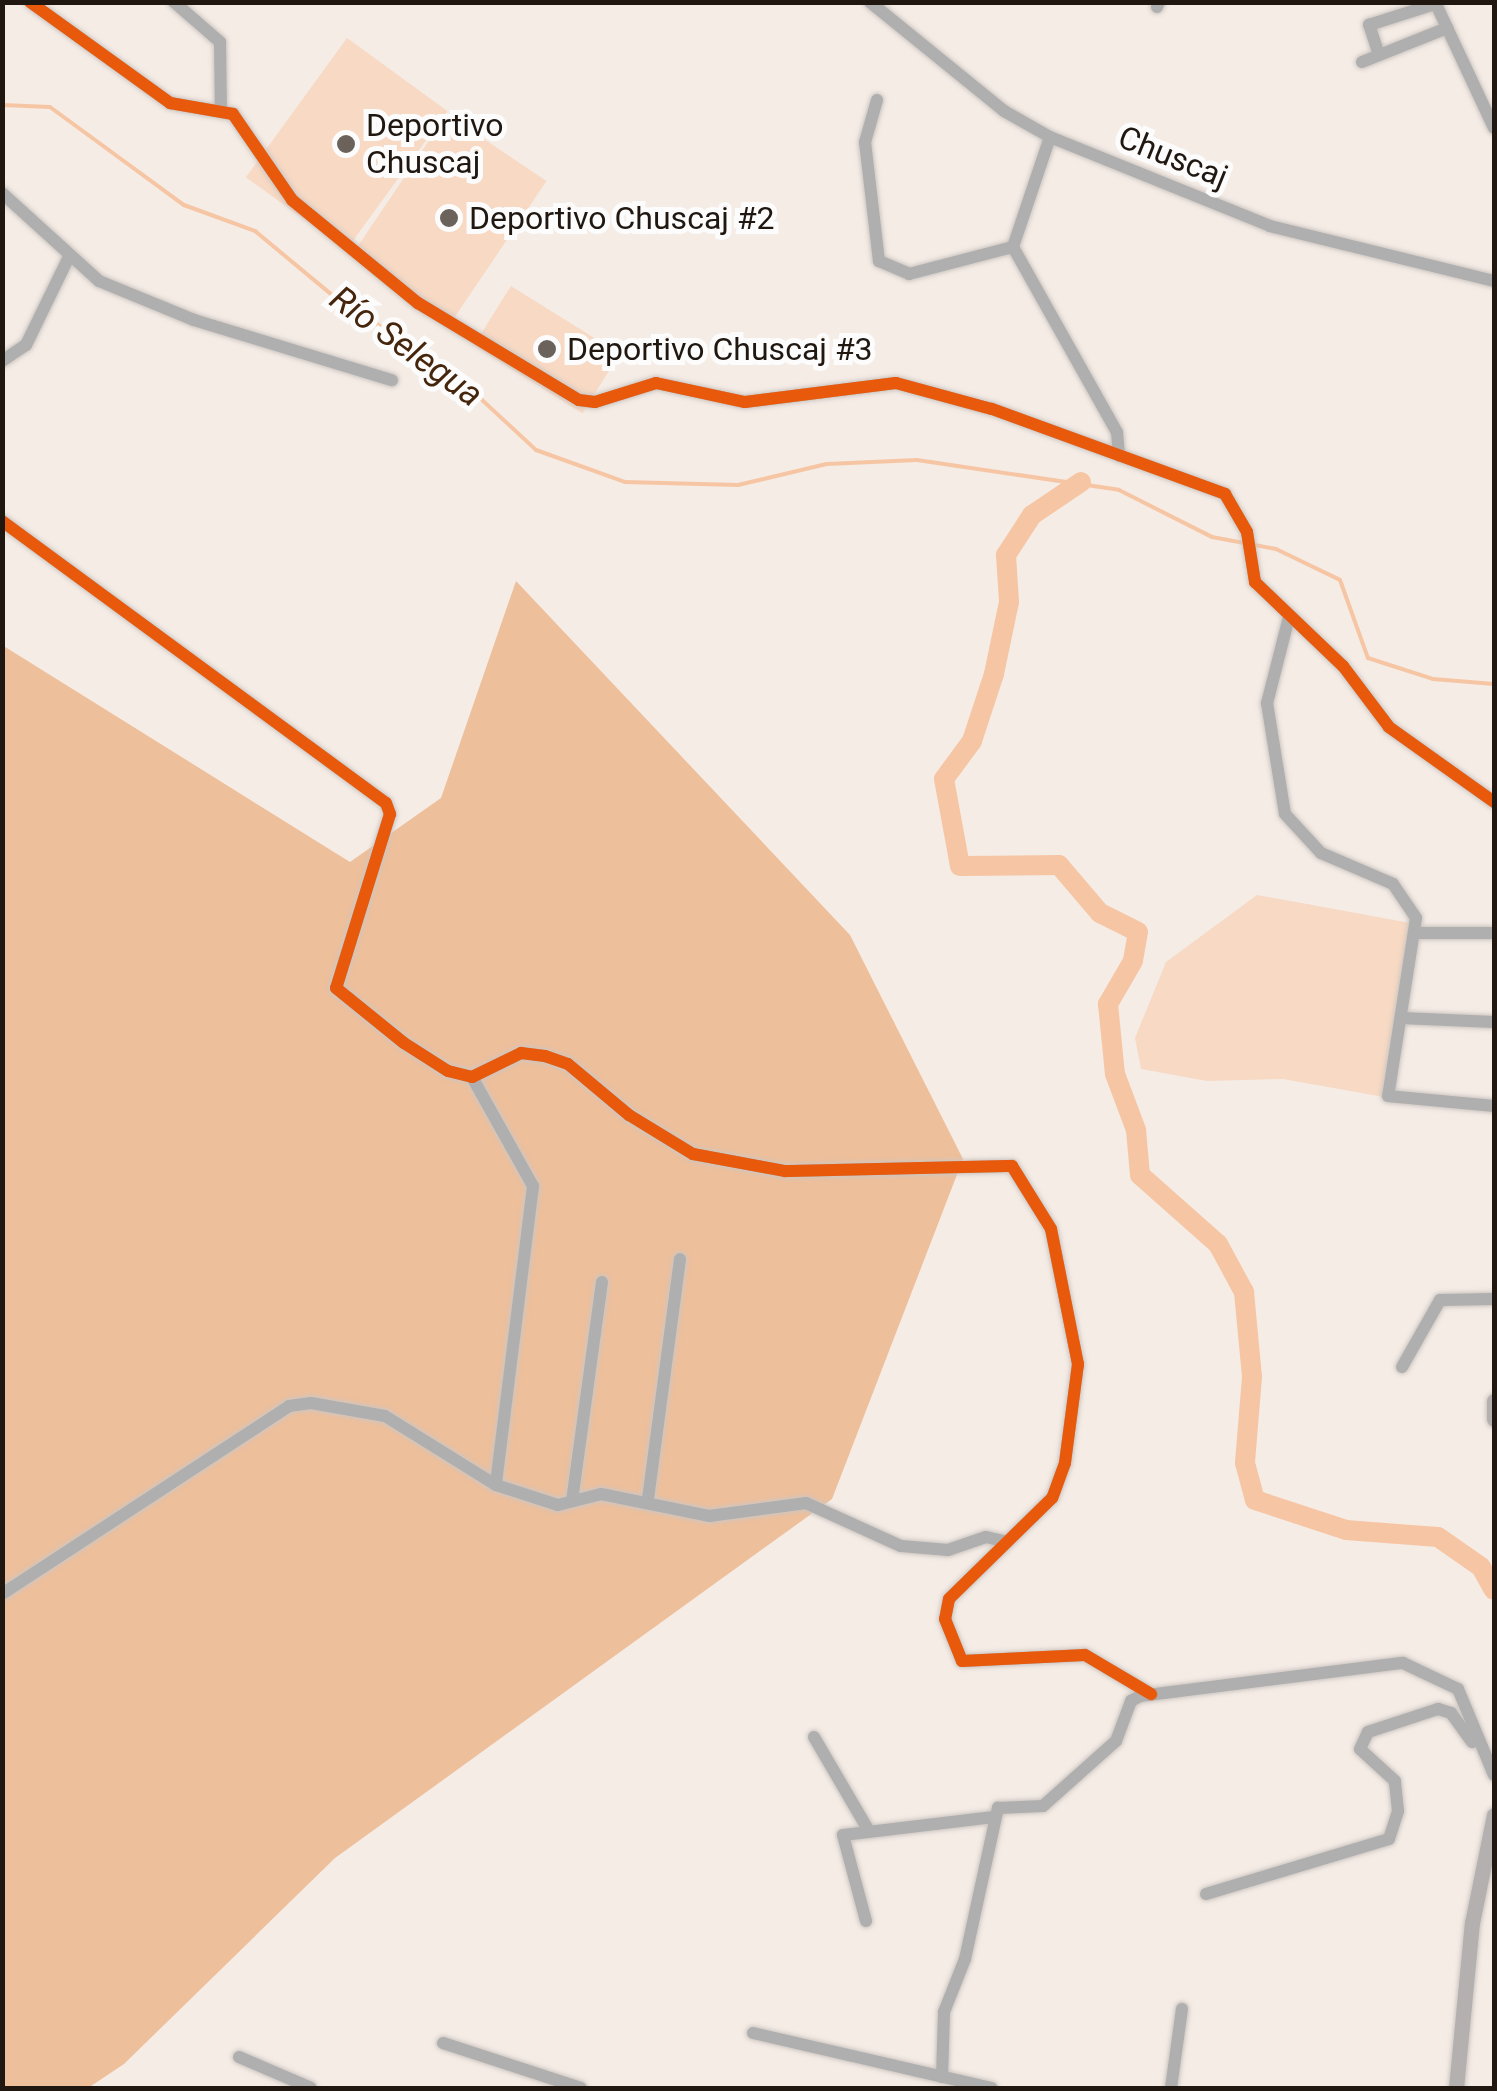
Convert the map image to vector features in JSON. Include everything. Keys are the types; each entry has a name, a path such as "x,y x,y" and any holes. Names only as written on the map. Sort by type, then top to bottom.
{"main road":[{"path":"1494,1401 1494,1420"},
{"path":"1456,2088 1472,1923 1494,1815"}],"street":[{"path":"30,2 170,103 233,114 292,200 418,303 579,400 595,402 656,383 745,402 896,382 1225,494 1247,532 1256,582 1343,666 1389,727 1494,802"},
{"path":"174,2 220,42 222,110"},
{"name":"Chuscaj","path":"870,2 1004,111 1050,137 1270,226 1494,281"},
{"path":"1379,56 1369,25 1435,3 1494,128"},
{"path":"1362,62 1447,28"},
{"path":"878,100 864,142 878,262 909,274 1014,247"},
{"path":"1050,137 1014,247 1117,432 1119,456"},
{"path":"2,192 68,259 98,282 194,320 392,380"},
{"path":"2,360 26,345 68,259"},
{"path":"2,521 386,803 390,814 336,988 404,1043 448,1071 472,1077 522,1053 568,1064 629,1114 693,1154 784,1172 1012,1166 1050,1229 1078,1364 1066,1463 1052,1498 949,1599 944,1619 962,1661 1085,1655 1151,1694"},
{"path":"1289,618 1267,703 1285,814 1321,853 1393,884 1416,918 1388,1096 1494,1106"},
{"path":"1414,933 1494,934"},
{"path":"1401,1018 1494,1022"},
{"path":"472,1077 533,1186 496,1485"},
{"path":"648,1499 680,1258"},
{"path":"572,1502 602,1282"},
{"path":"1402,1366 1440,1300 1494,1299"},
{"path":"2,1594 289,1406 334,1403 385,1416 496,1485 542,1502 572,1502 601,1494 648,1499 709,1516 806,1503 872,1537 924,1550 948,1550 986,1537 1007,1542"},
{"path":"942,2077 944,2012 965,1959 994,1817 1005,1804 1043,1806 1116,1742 1131,1701 1151,1694 1404,1663 1458,1689 1491,1770"},
{"path":"1206,1894 1389,1839 1398,1811 1395,1781 1360,1749 1368,1732 1438,1710 1451,1713 1491,1770"},
{"path":"814,1737 869,1832"},
{"path":"866,1921 841,1842 850,1833 994,1817"},
{"path":"1172,2088 1182,2009"},
{"path":"752,2032 992,2088"},
{"path":"444,2043 581,2088"},
{"path":"239,2057 312,2088"}],"shaded area":[{"name":"Deportivo Chuscaj","path":"347,38 447,111 346,250 246,177"},
{"name":"Deportivo Chuscaj #2","path":"447,114 546,181 451,323 351,256"},
{"name":"Deportivo Chuscaj #3","path":"511,286 620,354 582,413 474,345"},
{"path":"516,581 850,935 963,1159 832,1499 335,1858 124,2064 88,2088 3,2088 2,645 350,862 441,798"},
{"path":"1257,895 1416,924 1384,1097 1283,1079 1207,1081 1141,1069 1135,1038 1166,962"}],"waterway":[{"name":"Río Selegua","path":"2,105 50,107 184,205 255,231 332,295 454,374 536,450 625,482 738,485 827,464 917,460 1119,490 1212,537 1276,549 1340,580 1368,658 1433,679 1494,684"},
{"name":"Río Selegua","path":"1081,482 1032,515 1006,555 1009,602 994,674 972,741 944,779 960,866 1059,865 1100,913 1138,932 1133,961 1108,1004 1115,1074 1136,1130 1140,1175 1218,1244 1244,1292 1252,1377 1245,1463 1255,1500 1346,1530 1438,1537 1481,1567 1494,1590"}],"cycle path":[{"path":"30,2 170,103 233,114 292,200 418,303 579,400 595,402 656,383 745,402 896,383 992,409 1225,494 1247,532 1255,582 1343,666 1389,727 1494,802"},
{"path":"2,521 386,803 390,814 336,988 404,1043 448,1071 472,1077 521,1053 568,1064 629,1115 693,1154 785,1171 1012,1166 1051,1229 1078,1364 1065,1463 1052,1498 949,1599 945,1619 962,1661 1085,1655 1151,1694"}],"place":[{"name":"Deportivo Chuscaj","path":"346,144"},
{"name":"Deportivo Chuscaj #2","path":"449,218"},
{"name":"Deportivo Chuscaj #3","path":"547,349"}]}
